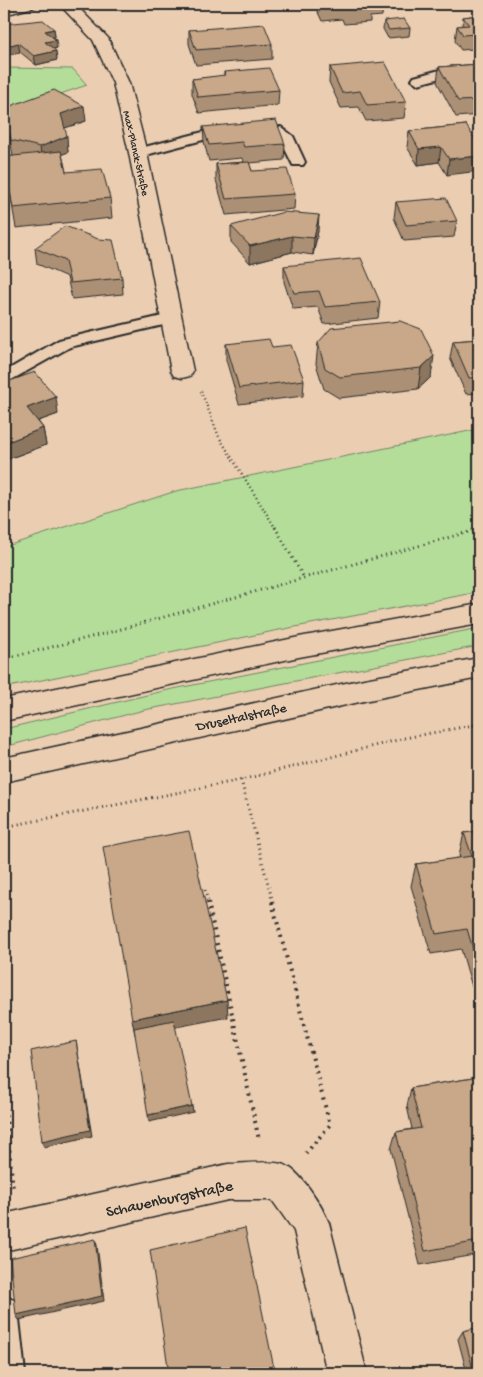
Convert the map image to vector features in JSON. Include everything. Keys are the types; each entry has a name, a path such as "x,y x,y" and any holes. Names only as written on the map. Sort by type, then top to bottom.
{"street":[{"path":"4,10 29,4"},
{"name":"Max-Planck-Straße","path":"67,4 100,38 121,83 138,153 182,372"},
{"path":"4,710 299,647 479,614"},
{"name":"Druseltalstraße","path":"4,770 354,692 479,668"},
{"name":"Schauenburgstraße","path":"10,1232 228,1182 275,1182"},
{"path":"275,1182 311,1223 347,1373"}],"lane":[{"path":"418,80 447,72 479,70"},
{"path":"138,153 203,136 281,131 287,136 298,162"},
{"path":"4,379 65,343 171,319"},
{"path":"4,1310 11,1373"}],"path":[{"path":"182,372 197,380 219,437 292,554 304,578"},
{"path":"4,659 107,633 479,529"},
{"path":"4,827 240,780 405,738 479,724"},
{"path":"240,780 330,1125 275,1182"},
{"path":"205,890 275,1182"},
{"path":"4,1094 10,1232"}],"green space":[{"path":"4,68 73,69 87,85 4,113"},
{"path":"479,429 479,592 274,631 4,688 4,547 176,491"},
{"path":"479,628 479,646 144,710 4,747 4,729 168,690"}],"building":[{"path":"322,4 343,4 323,6"},
{"path":"343,4 369,4 371,7 345,9"},
{"path":"479,15 479,37 476,34 463,35 457,26 469,25 463,17"},
{"path":"404,19 410,28 389,30 384,21"},
{"path":"43,20 54,29 45,31 56,40 45,42 56,51 34,56 18,43 4,47 4,24"},
{"path":"264,24 272,44 196,50 189,30"},
{"path":"385,62 406,102 367,105 360,91 342,93 330,67"},
{"path":"479,64 479,100 458,101 439,67"},
{"path":"269,68 279,90 198,97 192,79 225,75 224,72"},
{"path":"54,90 84,106 61,114 67,136 40,147 11,140 5,108"},
{"path":"276,120 285,144 244,147 242,142 209,145 203,127"},
{"path":"466,125 479,146 479,156 449,159 441,147 419,149 409,131"},
{"path":"61,151 66,172 102,169 110,198 13,208 4,157"},
{"path":"249,162 252,171 287,169 295,194 226,199 216,164"},
{"path":"446,198 457,221 406,225 396,202"},
{"path":"284,212 319,215 314,238 292,236 250,246 231,226"},
{"path":"65,226 98,239 113,240 122,278 70,283 65,261 35,248"},
{"path":"361,258 380,302 325,307 319,291 294,293 284,266"},
{"path":"400,321 421,329 434,356 421,368 340,377 325,368 318,343 331,328"},
{"path":"269,339 272,347 291,345 304,380 239,388 226,344"},
{"path":"479,339 479,377 469,378 453,341"},
{"path":"35,372 56,397 27,408 43,428 5,443 4,383"},
{"path":"189,831 227,1000 132,1019 103,847"},
{"path":"479,831 479,969 467,929 436,934 416,864 472,856 464,833"},
{"path":"174,1020 192,1106 148,1115 134,1028"},
{"path":"76,1041 90,1130 42,1141 31,1051"},
{"path":"479,1077 479,1241 425,1251 396,1132 421,1128 411,1088"},
{"path":"245,1228 275,1373 169,1373 150,1250"},
{"path":"95,1239 102,1296 16,1315 10,1258"},
{"path":"479,1327 479,1373 474,1373 463,1331"}]}
